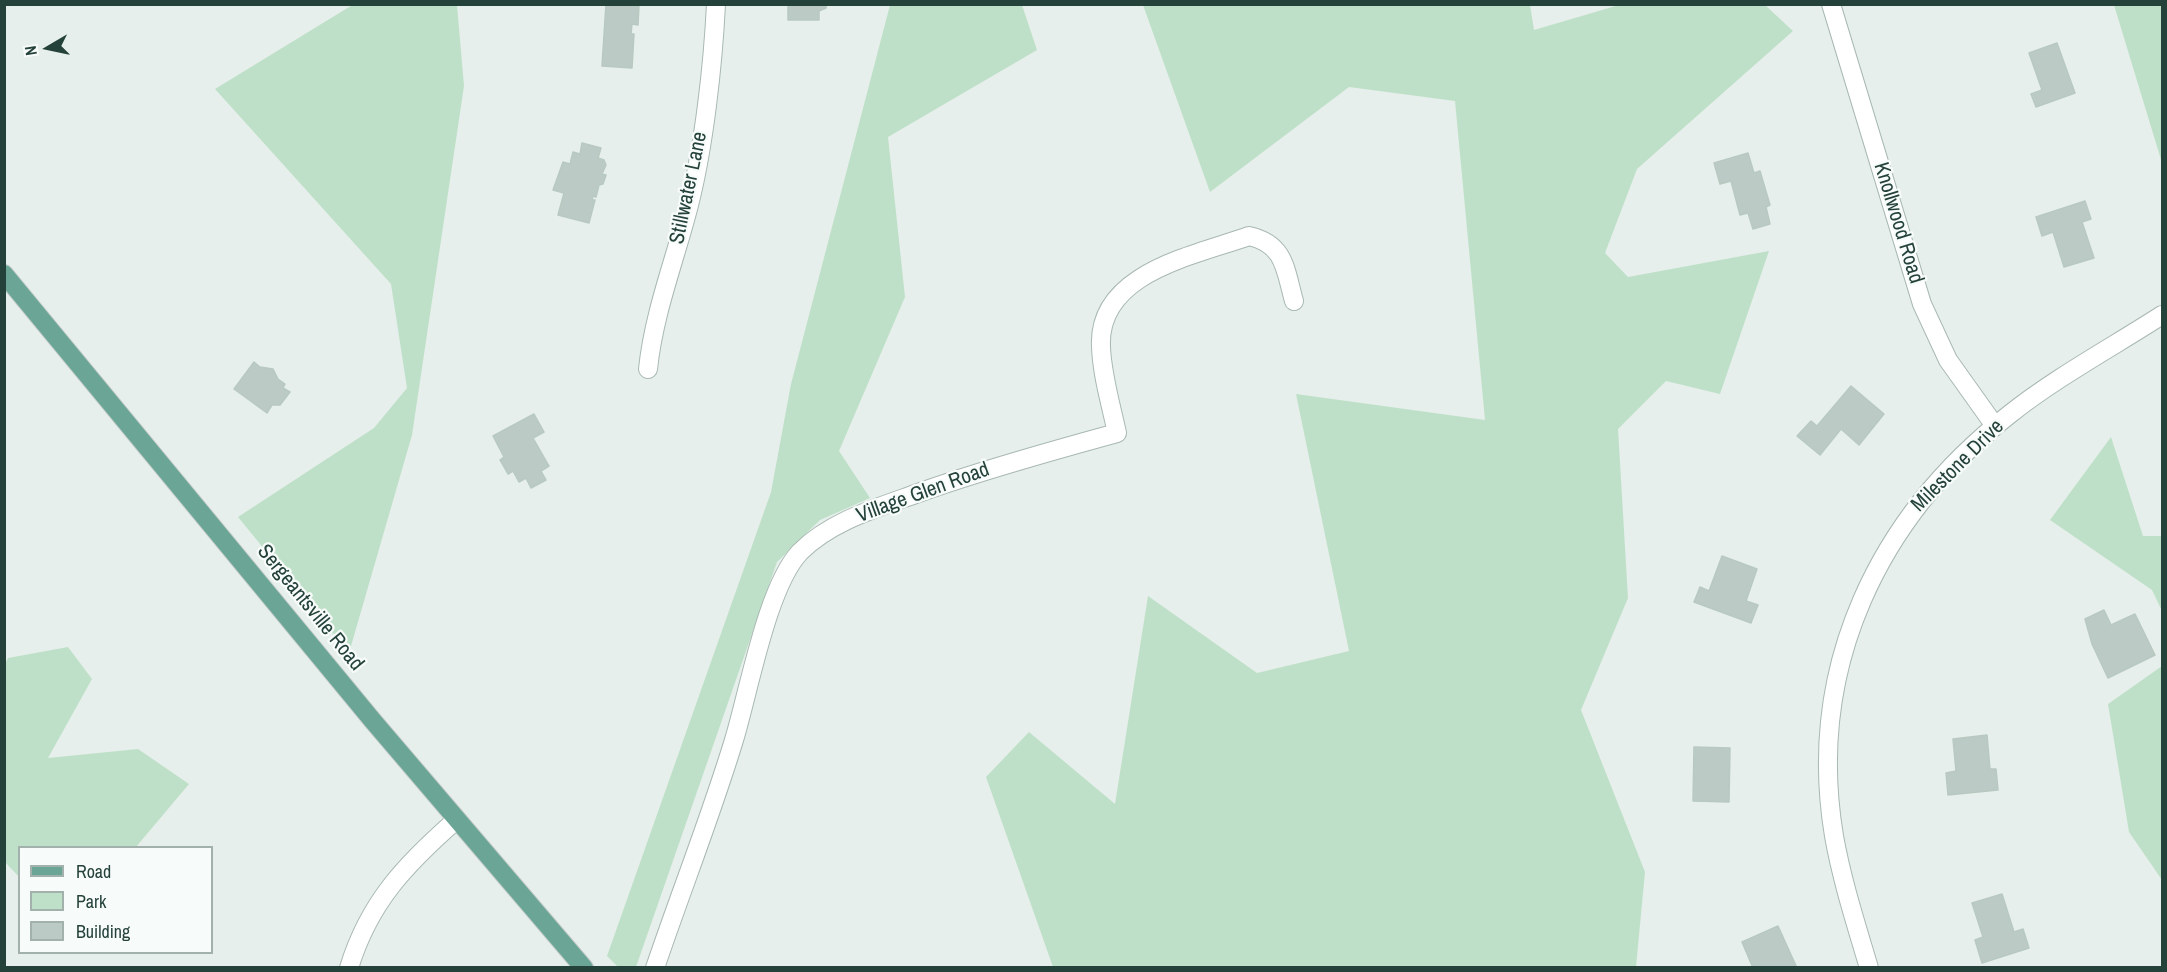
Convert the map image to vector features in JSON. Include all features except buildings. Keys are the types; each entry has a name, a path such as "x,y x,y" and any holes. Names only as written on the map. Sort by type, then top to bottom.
{"main road":[{"name":"Sergeantsville Road","path":"4,274 456,820 584,968"}],"street":[{"name":"Stillwater Lane","path":"648,369 654,323 690,202 704,114 716,4"},
{"name":"Knollwood Road","path":"1831,4 1922,304 1948,360 1995,426"},
{"name":"Village Glen Road","path":"655,968 734,741 771,607 788,568 800,553 833,528 873,509 1018,460 1117,433 1102,360 1101,330 1104,315 1110,303 1122,290 1145,275 1249,236 1274,246 1282,258 1294,301"},
{"name":"Milestone Drive","path":"1869,968 1845,888 1830,801 1833,708 1844,652 1868,585 1900,528 1936,482 1995,426 2012,412 2163,315"},
{"path":"349,968 366,924 384,893 419,854 456,820"}],"green space":[{"path":"354,4 457,5 464,86 412,435 349,653 238,517 374,428 407,388 391,284 215,89"},
{"path":"1764,4 1793,31 1637,169 1605,253 1628,277 1769,251 1720,394 1666,381 1618,429 1628,598 1581,710 1645,872 1636,967 1053,967 986,777 1029,732 1115,804 1148,596 1257,673 1349,651 1296,394 1485,420 1455,101 1349,87 1210,192 1143,5 1530,5 1534,30 1619,5"},
{"path":"890,5 1022,5 1037,50 888,137 905,297 839,451 870,498 820,520 777,562 636,967 618,967 607,956 771,492 791,384"},
{"path":"2114,5 2162,5 2162,163"},
{"path":"2111,437 2143,536 2162,536 2162,611 2152,590 2050,520"},
{"path":"68,647 92,679 48,758 138,749 189,784 137,846 18,846 18,876 5,862 5,664 8,658"},
{"path":"2162,666 2162,880 2129,832 2108,704"}]}
